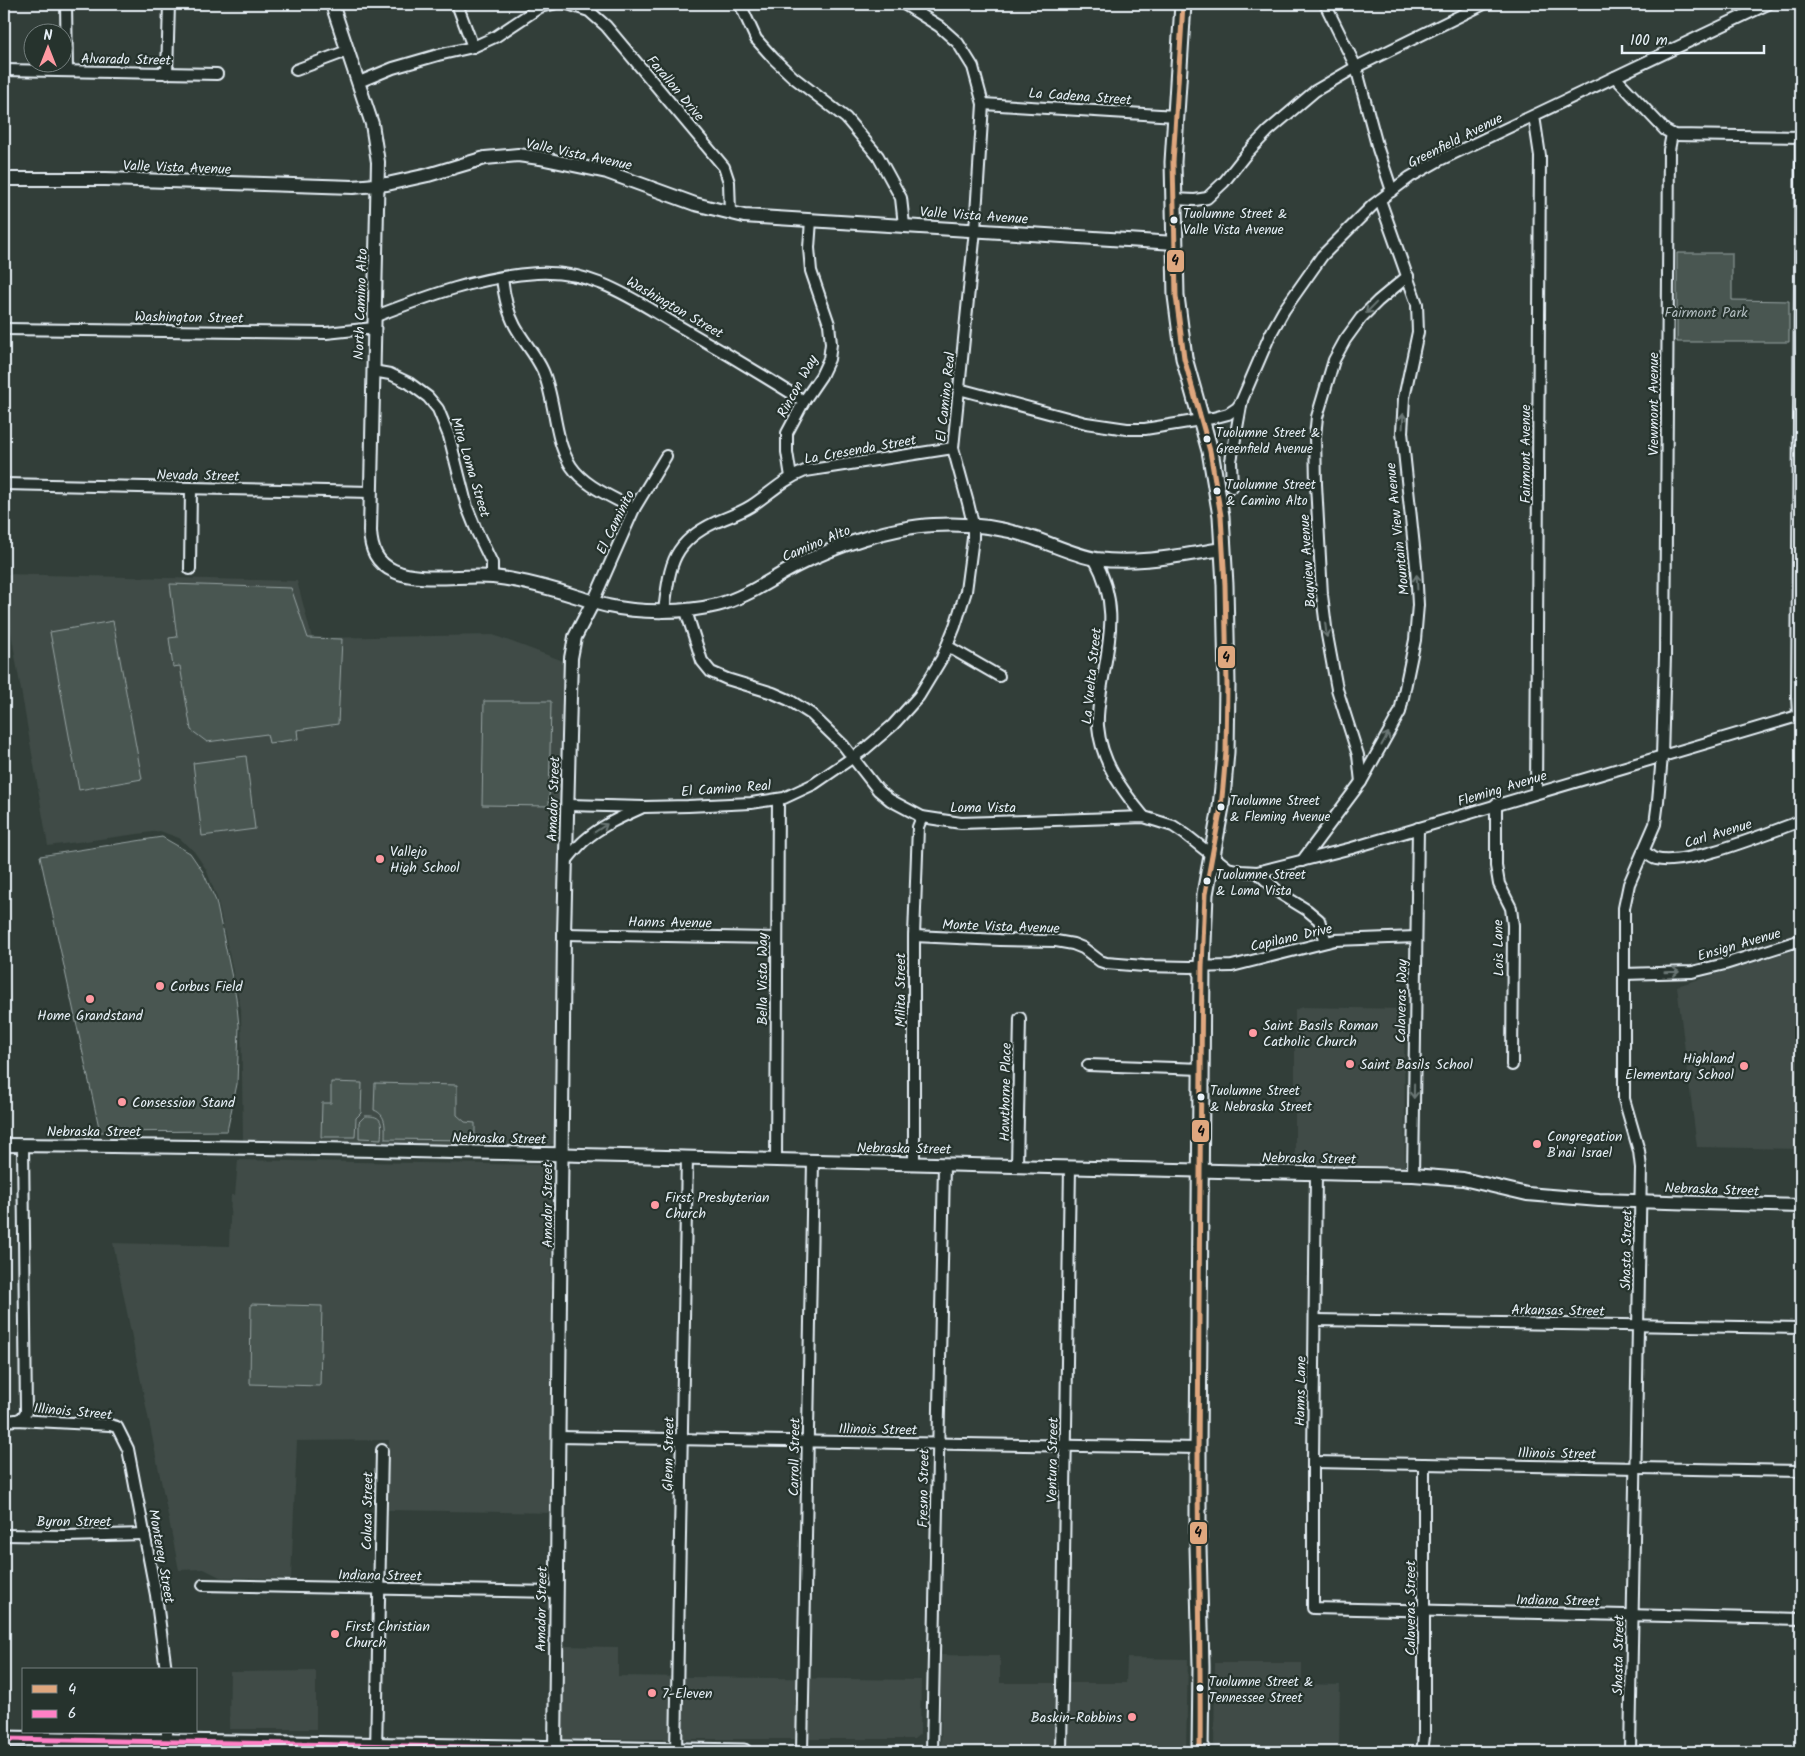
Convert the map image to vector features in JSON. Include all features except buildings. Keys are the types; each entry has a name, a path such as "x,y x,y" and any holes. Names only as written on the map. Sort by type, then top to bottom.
{"main road":[{"path":"1183,4 1173,162 1176,296 1181,340 1217,484 1223,549 1227,685 1227,731 1221,807 1205,894 1202,967 1198,1448 1201,1666 1200,1752"},
{"path":"4,1739 376,1749 744,1752"}],"street":[{"path":"66,4 66,22"},
{"path":"167,74 169,4"},
{"name":"North Camino Alto","path":"332,4 372,124 378,162 370,531 375,556 381,562 396,572 424,576"},
{"path":"457,4 473,47"},
{"path":"359,82 393,68 473,47 494,37 540,7 553,4"},
{"name":"Farallon Drive","path":"568,4 589,11 606,26 724,167 729,182 730,213"},
{"path":"740,4 756,39 774,59 793,77 846,118 878,156 900,198 904,225"},
{"name":"El Camino Real","path":"568,805 644,807 751,803 784,798 814,784 853,758 893,725 919,696 956,626 966,591 973,538 973,524 953,448 975,230 983,104 973,67 958,43 939,26 904,4"},
{"path":"1325,4 1356,67 1378,150 1392,191"},
{"path":"1174,200 1207,198 1224,182 1247,153 1268,131 1315,91 1356,67 1484,4"},
{"name":"Greenfield Avenue","path":"1201,419 1228,414 1237,408 1284,310 1322,256 1380,200 1410,177 1440,160 1615,77 1754,7 1768,4"},
{"path":"296,70 347,51"},
{"name":"Alvarado Street","path":"4,70 22,70"},
{"name":"Alvarado Street","path":"72,71 217,74"},
{"path":"1615,77 1665,130 1674,135 1801,137 1797,686 1800,715"},
{"name":"La Cadena Street","path":"983,104 1176,116"},
{"name":"Fairmont Avenue","path":"1534,116 1540,156 1536,792"},
{"name":"Viewmont Avenue","path":"1662,756 1665,646 1669,150 1672,134"},
{"name":"Valle Vista Avenue","path":"4,179 106,179 343,187 378,185 428,175 485,158 518,156 540,158 607,172 694,204 744,216 1175,243"},
{"name":"Mountain View Avenue","path":"1302,861 1361,782 1400,712 1410,668 1418,605 1416,566 1402,432 1404,398 1418,332 1417,304 1380,200"},
{"name":"Rincon Way","path":"791,476 787,452 787,434 804,401 822,376 829,359 831,344 829,324 811,271 809,248 811,220"},
{"name":"Washington Street","path":"4,329 326,333 375,322 427,297 468,284 538,273 564,275 585,278 629,295 804,401"},
{"name":"Bayview Avenue","path":"1361,782 1358,756 1337,690 1326,635 1322,595 1315,436 1317,417 1334,360 1345,340 1372,307 1408,276"},
{"path":"502,278 506,306 514,325 542,370 559,437 571,466 586,481 634,509"},
{"name":"Mira Loma Street","path":"373,371 390,374 409,383 428,397 438,409 450,436 467,507 476,532 492,563 492,577"},
{"path":"959,389 1109,428 1145,429 1201,419"},
{"name":"Greenfield Avenue","path":"1232,487 1231,461 1242,400"},
{"name":"La Cresenda Street","path":"664,611 669,572 674,557 682,545 698,532 751,506 791,476 805,472 953,448"},
{"name":"El Caminito","path":"593,602 634,509 666,456"},
{"name":"Nevada Street","path":"4,484 371,492"},
{"path":"190,568 191,489"},
{"name":"Camino Alto","path":"424,576 492,577 542,586 609,607 686,611 730,601 800,564 844,546 880,534 930,525 973,524 1025,535 1094,558 1117,561 1152,559 1223,549"},
{"name":"La Vuelta Street","path":"1094,558 1103,574 1107,588 1111,624 1098,709 1099,736 1110,768 1129,799 1144,817"},
{"name":"Amador Street","path":"555,1751 564,934 572,647 575,637 593,602"},
{"name":"Loma Vista","path":"686,611 702,662 711,672 727,680 764,690 790,700 811,714 828,728 878,790 890,800 922,817 961,823 1144,817 1173,826 1213,855"},
{"path":"947,646 999,676"},
{"name":"Fleming Avenue","path":"1213,855 1228,868 1257,872 1418,828 1800,715"},
{"name":"Shasta Street","path":"1630,1752 1641,1168 1639,1151 1624,1099 1624,908 1630,884 1654,824 1662,756"},
{"name":"Bella Vista Way","path":"776,1160 778,798"},
{"name":"Lois Lane","path":"1496,804 1496,866 1499,884 1511,908 1513,925 1512,1065"},
{"path":"566,861 583,841 595,832 644,807"},
{"name":"Milita Street","path":"914,1164 914,936 918,827 922,817"},
{"name":"Carl Avenue","path":"1643,851 1655,859 1674,860 1702,855 1801,821"},
{"name":"Calaveras Way","path":"1413,1175 1418,828"},
{"path":"1257,872 1280,894 1307,910 1319,920 1326,942"},
{"name":"Hanns Avenue","path":"564,934 776,938"},
{"name":"Monte Vista Avenue","path":"914,936 1000,940 1056,940 1083,948 1100,961 1106,963 1202,967"},
{"name":"Capilano Drive","path":"1202,967 1232,966 1335,940 1416,937"},
{"name":"Ensign Avenue","path":"1624,974 1692,972 1725,964 1801,940"},
{"name":"Hawthorne Place","path":"1017,1166 1020,1018"},
{"path":"1088,1065 1202,1069"},
{"name":"Nebraska Street","path":"4,1146 126,1146 562,1154 944,1165 1413,1175 1463,1179 1527,1194 1599,1200 1801,1206"},
{"path":"17,1420 22,1418 26,1412 23,1146"},
{"name":"Glenn Street","path":"676,1751 687,1157"},
{"name":"Carroll Street","path":"802,1752 813,1161"},
{"name":"Fresno Street","path":"932,1752 944,1165"},
{"name":"Ventura Street","path":"1061,1752 1070,1167"},
{"name":"Hanns Lane","path":"1313,1608 1316,1174"},
{"name":"Arkansas Street","path":"1315,1320 1801,1328"},
{"name":"Illinois Street","path":"4,1421 110,1425 117,1427 128,1448"},
{"name":"Illinois Street","path":"558,1437 1198,1448"},
{"name":"Monterey Street","path":"128,1448 156,1595 166,1668"},
{"name":"Colusa Street","path":"376,1749 382,1450"},
{"name":"Illinois Street","path":"1313,1462 1801,1471"},
{"name":"Calaveras Street","path":"1422,1752 1424,1737 1424,1464"},
{"name":"Byron Street","path":"4,1535 144,1534"},
{"name":"Indiana Street","path":"203,1585 556,1592"},
{"name":"Indiana Street","path":"1313,1608 1801,1620"}],"shaded area":[{"name":"Vallejo High School","path":"4,574 297,581 312,638 493,635 566,662 558,943 555,1143 548,1146 518,1146 243,1141 241,1009 217,898 206,869 193,850 179,838 160,831 48,846 4,592"},
{"name":"Highland Elementary School","path":"1801,948 1801,1149 1697,1147 1677,986"},
{"name":"Saint Basils School","path":"1303,1007 1404,1009 1405,1167 1295,1166 1295,1010"},
{"path":"238,1160 551,1165 552,1513 388,1510 389,1440 297,1441 291,1579 220,1577 204,1569 179,1570 113,1243 229,1246 231,1195 235,1195"},
{"path":"562,1646 618,1647 618,1676 921,1680 920,1734 914,1739 561,1739"},
{"path":"941,1655 1000,1656 1000,1683 1126,1683 1127,1658 1188,1659 1186,1752 941,1748"},
{"path":"1215,1663 1302,1663 1302,1684 1340,1685 1339,1751 1214,1747"},
{"path":"316,1671 316,1729 229,1729 230,1672"}],"green space":[{"name":"Fairmont Park","path":"1677,253 1732,253 1732,300 1789,301 1789,342 1677,342"},
{"path":"170,584 291,588 308,638 342,639 338,724 297,730 298,739 269,743 267,734 207,742 191,730 180,666 173,667 169,638 177,637"},
{"path":"113,621 142,779 79,790 50,632"},
{"path":"484,701 551,701 549,806 482,805"},
{"path":"246,756 255,829 202,836 193,763"},
{"path":"162,837 190,853 203,872 216,901 236,997 239,1026 237,1084 227,1131 100,1132 40,856"},
{"path":"331,1082 362,1083 361,1113 356,1118 355,1137 321,1137 322,1103 331,1103"},
{"path":"375,1083 457,1085 457,1115 465,1122 475,1123 475,1140 385,1139 383,1118 374,1110"},
{"path":"365,1116 379,1119 382,1129 381,1139 359,1138 359,1122"},
{"path":"251,1304 322,1306 320,1386 250,1384"}],"transit line":[{"name":"4","path":"1183,4 1173,162 1176,296 1184,358 1210,451 1221,516 1225,585 1227,685 1226,752 1223,787 1205,894 1202,967 1198,1398 1200,1752"},
{"name":"6","path":"4,1739 744,1752"}],"place":[{"name":"Tuolumne Street & Valle Vista Avenue","path":"1174,220"},
{"name":"Tuolumne Street & Greenfield Avenue","path":"1207,439"},
{"name":"Tuolumne Street & Camino Alto","path":"1217,491"},
{"name":"Tuolumne Street & Fleming Avenue","path":"1221,807"},
{"name":"Vallejo High School","path":"380,859"},
{"name":"Tuolumne Street & Loma Vista","path":"1207,881"},
{"name":"Corbus Field","path":"160,986"},
{"name":"Home Grandstand","path":"90,999"},
{"name":"Saint Basils Roman Catholic Church","path":"1253,1033"},
{"name":"Saint Basils School","path":"1350,1064"},
{"name":"Highland Elementary School","path":"1744,1066"},
{"name":"Tuolumne Street & Nebraska Street","path":"1201,1097"},
{"name":"Consession Stand","path":"122,1102"},
{"name":"Congregation B'nai Israel","path":"1537,1144"},
{"name":"First Presbyterian Church","path":"655,1205"},
{"name":"First Christian Church","path":"335,1634"},
{"name":"Tuolumne Street & Tennessee Street","path":"1200,1688"},
{"name":"7-Eleven","path":"652,1693"},
{"name":"Baskin-Robbins","path":"1132,1717"}]}
